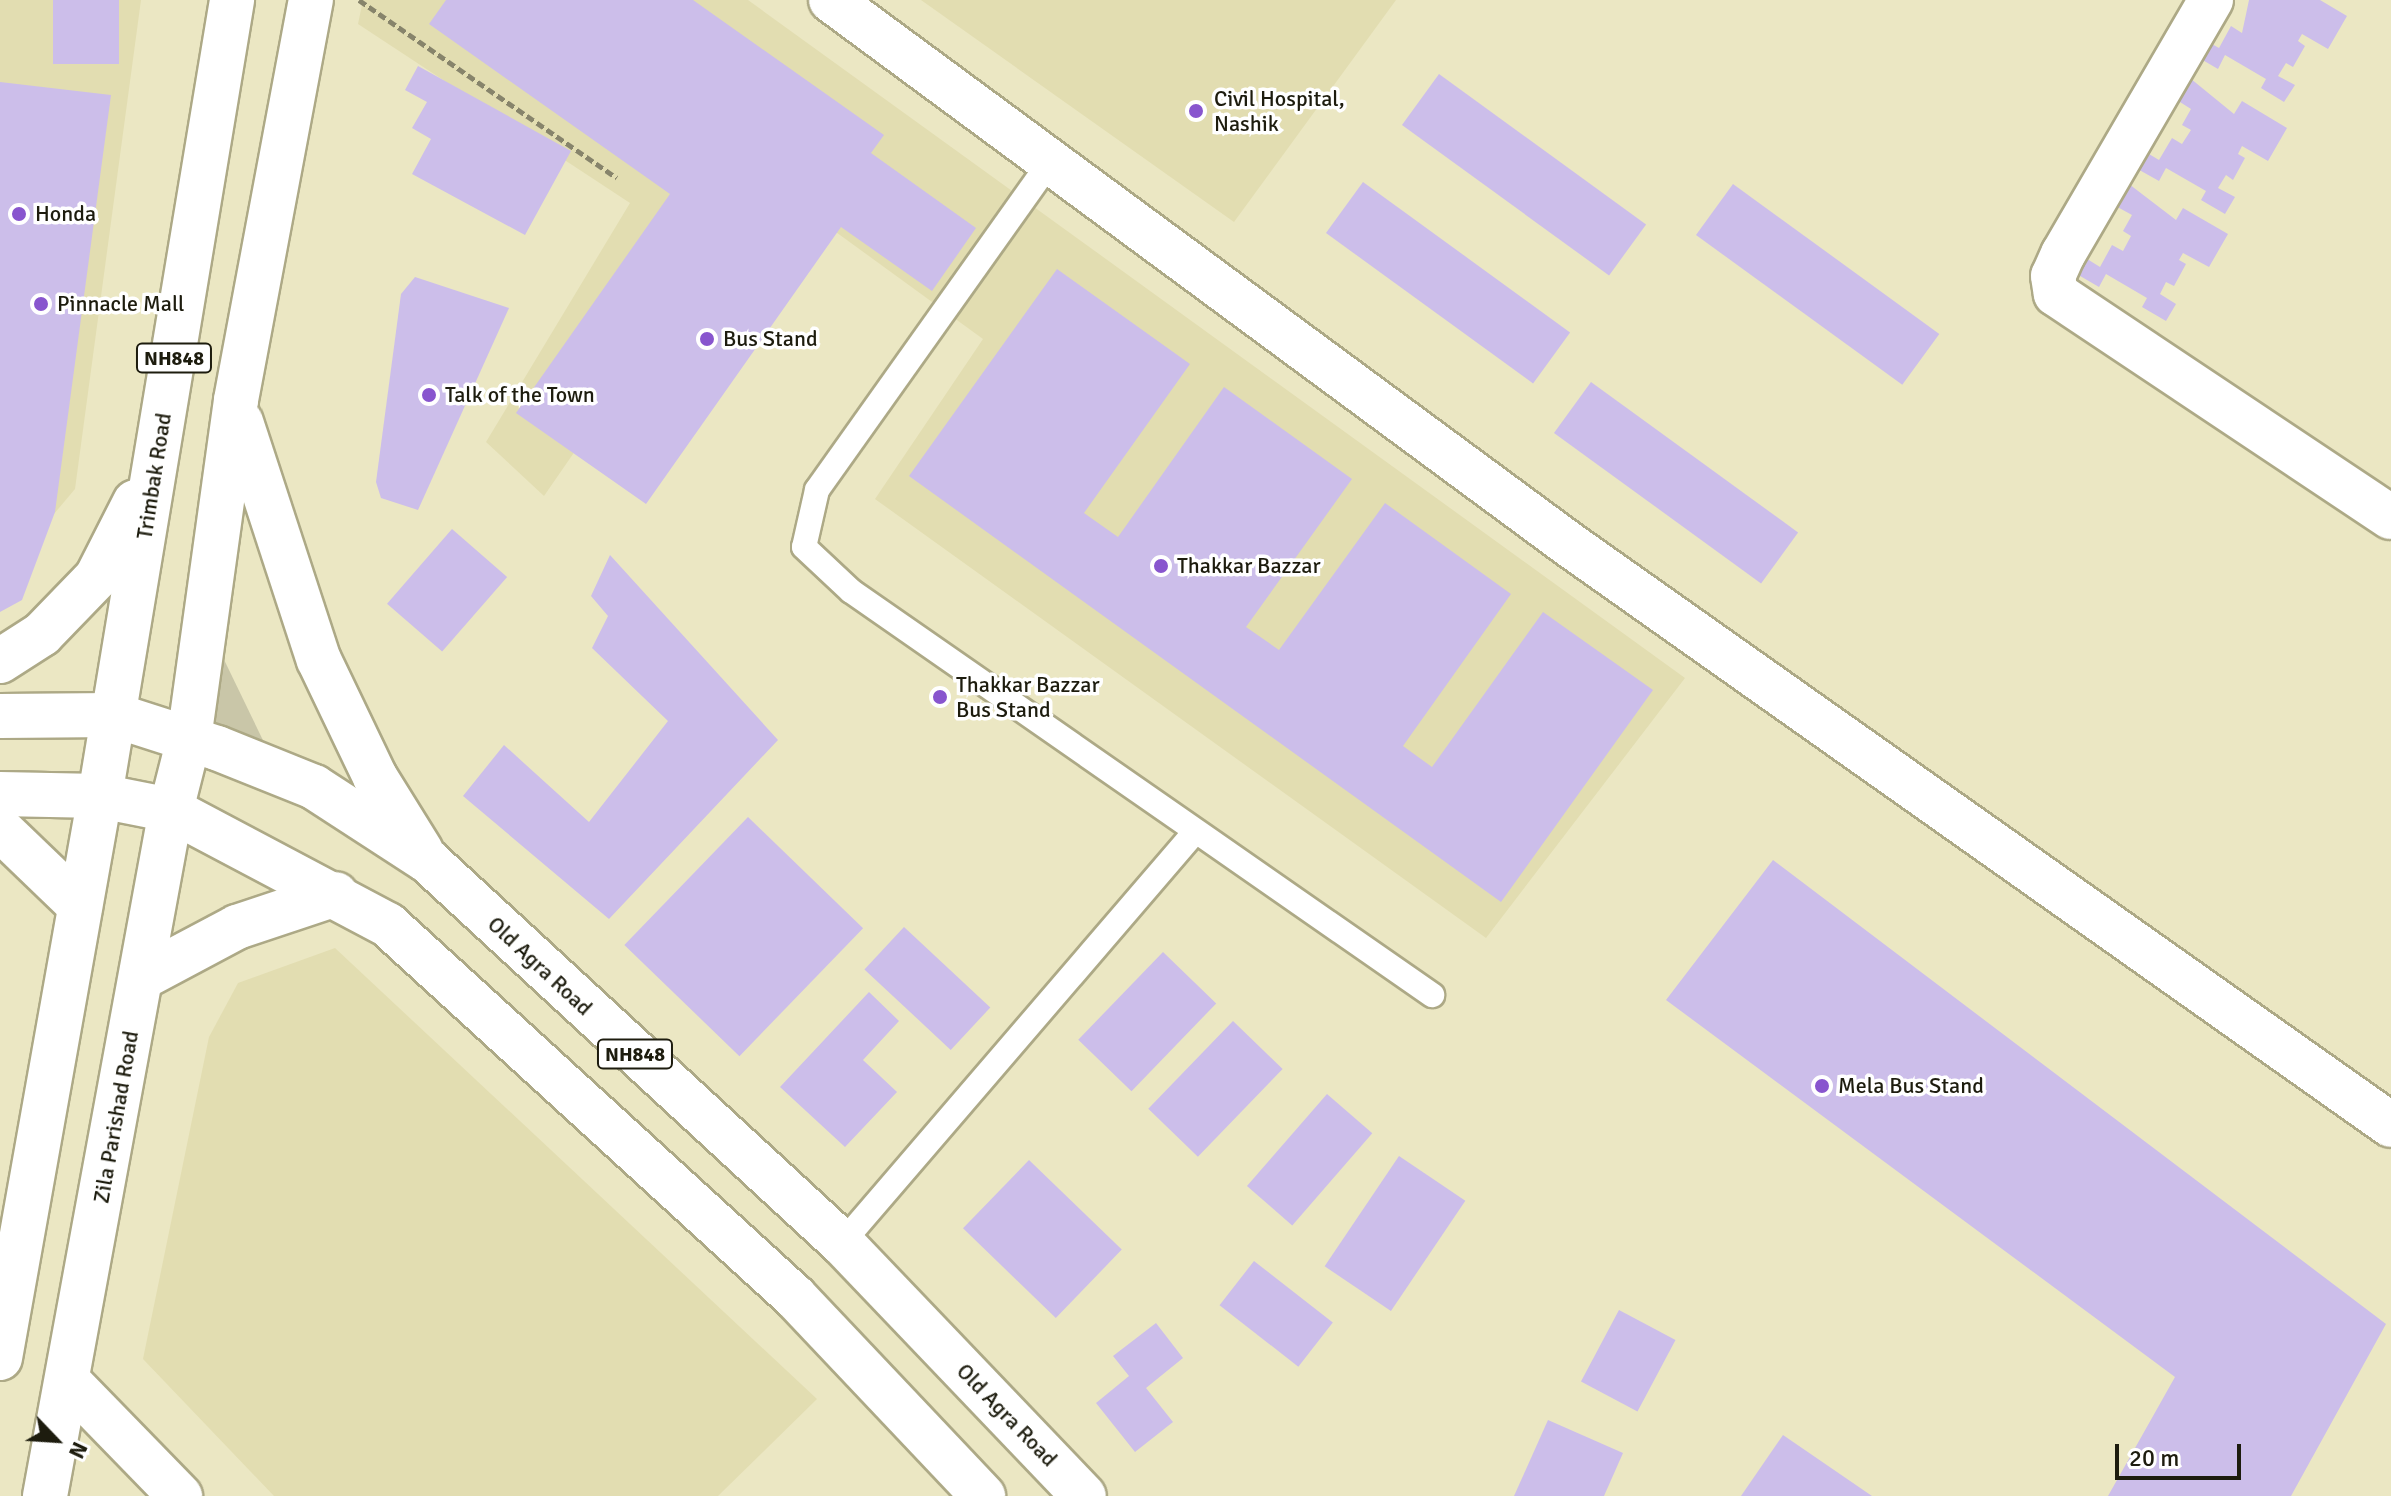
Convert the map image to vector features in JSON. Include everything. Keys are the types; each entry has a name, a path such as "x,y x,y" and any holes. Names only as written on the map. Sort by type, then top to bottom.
{"main road":[{"name":"Trimbak Road","path":"114,715 232,0"},
{"path":"189,739 236,400 311,0"},
{"path":"831,0 1570,545 2391,1125"},
{"path":"2211,0 2063,254 2053,276 2056,294 2391,517"},
{"path":"236,400 252,469 319,660 375,777 428,861"},
{"path":"0,661 42,634 97,577 125,530 164,419"},
{"path":"0,1358 114,715"},
{"name":"Old Agra Road","path":"0,716 114,715 189,739 314,787 428,861 842,1243 1084,1496"},
{"name":"Zila Parishad Road","path":"45,1496 171,810 189,739"},
{"path":"0,794 100,796"},
{"name":"NH848","path":"100,796 171,810 336,894 388,925 795,1297 983,1496"},
{"path":"0,829 80,906"},
{"path":"141,978 212,938 336,894"},
{"path":"68,1381 180,1496"}],"lane":[{"path":"1050,162 817,490 804,547 851,591 1194,833 1432,995"},
{"path":"842,1243 1194,833"}],"path":[{"path":"359,0 617,178"}],"shaded area":[{"name":"Pinnacle Mall","path":"0,0 141,0 75,489 0,578"},
{"name":"Thakkar Bazzar","path":"363,0 748,0 1685,678 1486,938 875,499 983,339 763,179 544,496 486,442 630,203 358,24"},
{"name":"Civil Hospital, Nashik","path":"921,0 1396,0 1234,222"},
{"path":"214,639 273,761 202,714"},
{"path":"335,948 817,1399 718,1496 274,1496 143,1359 209,1037 238,983"}],"building":[{"path":"53,0 119,0 119,64 53,64"},
{"path":"446,0 693,0 884,135 871,153 976,228 932,291 841,227 646,504 516,413 670,194 429,24"},
{"path":"2249,0 2320,0 2347,16 2328,49 2302,34 2298,41 2305,46 2293,67 2286,63 2278,76 2295,85 2284,102 2261,88 2266,79 2225,55 2218,69 2194,55 2203,39 2219,48 2231,26 2242,33"},
{"path":"418,66 571,151 525,235 412,174 431,139 412,128 427,102 405,90"},
{"path":"1439,74 1646,224 1609,275 1402,125"},
{"path":"2185,74 2234,114 2242,101 2287,128 2268,161 2242,146 2238,154 2245,158 2233,180 2226,175 2218,188 2235,197 2225,214 2201,200 2206,191 2166,168 2159,181 2134,167 2144,151 2159,160 2172,138 2182,144 2191,130 2182,125 2191,109 2172,97"},
{"name":"Pinnacle Mall","path":"0,82 111,95 55,512 22,600 0,612"},
{"path":"2125,181 2176,220 2183,208 2228,234 2209,267 2183,253 2179,260 2186,264 2174,286 2166,282 2160,294 2176,304 2166,321 2142,307 2147,298 2106,274 2099,287 2075,273 2084,257 2100,267 2112,245 2123,251 2131,236 2123,231 2132,215 2112,204"},
{"path":"1363,182 1570,332 1533,383 1326,233"},
{"path":"1733,184 1939,334 1902,385 1696,235"},
{"name":"Thakkar Bazzar","path":"1057,269 1190,364 1084,513 1118,537 1224,387 1352,479 1246,627 1279,650 1385,503 1511,594 1403,746 1432,767 1543,612 1653,690 1501,902 909,476"},
{"name":"Talk of the Town","path":"415,277 509,308 418,510 381,498 376,482 401,294"},
{"path":"1591,382 1798,532 1761,583 1554,433"},
{"path":"452,529 507,577 442,652 387,604"},
{"path":"610,555 778,740 609,919 463,796 504,745 589,822 668,721 592,648 608,616 591,596"},
{"path":"748,817 863,928 739,1056 624,945"},
{"path":"1773,860 2386,1324 2291,1496 2108,1496 2175,1377 1666,1000"},
{"path":"904,927 990,1007 951,1050 864,969"},
{"path":"1163,952 1216,1003 1131,1091 1078,1040"},
{"path":"869,992 899,1021 863,1060 897,1092 845,1147 780,1087"},
{"path":"1233,1021 1283,1069 1198,1157 1148,1109"},
{"path":"1327,1094 1372,1133 1292,1225 1247,1186"},
{"path":"1399,1156 1465,1201 1391,1311 1325,1266"},
{"path":"1029,1160 1122,1250 1056,1318 963,1228"},
{"path":"1254,1261 1333,1323 1298,1367 1220,1305"},
{"path":"1619,1310 1676,1340 1637,1412 1581,1382"},
{"path":"1156,1323 1183,1358 1146,1388 1173,1422 1135,1452 1096,1403 1129,1376 1113,1356"},
{"path":"1548,1420 1623,1453 1604,1496 1514,1496"},
{"path":"1783,1435 1872,1496 1741,1496"}],"place":[{"name":"Civil Hospital, Nashik","path":"1196,111"},
{"name":"Honda","path":"19,214"},
{"name":"Pinnacle Mall","path":"41,304"},
{"name":"Bus Stand","path":"707,339"},
{"name":"Talk of the Town","path":"429,395"},
{"name":"Thakkar Bazzar","path":"1161,566"},
{"name":"Thakkar Bazzar Bus Stand","path":"940,697"},
{"name":"Mela Bus Stand","path":"1822,1086"}]}
